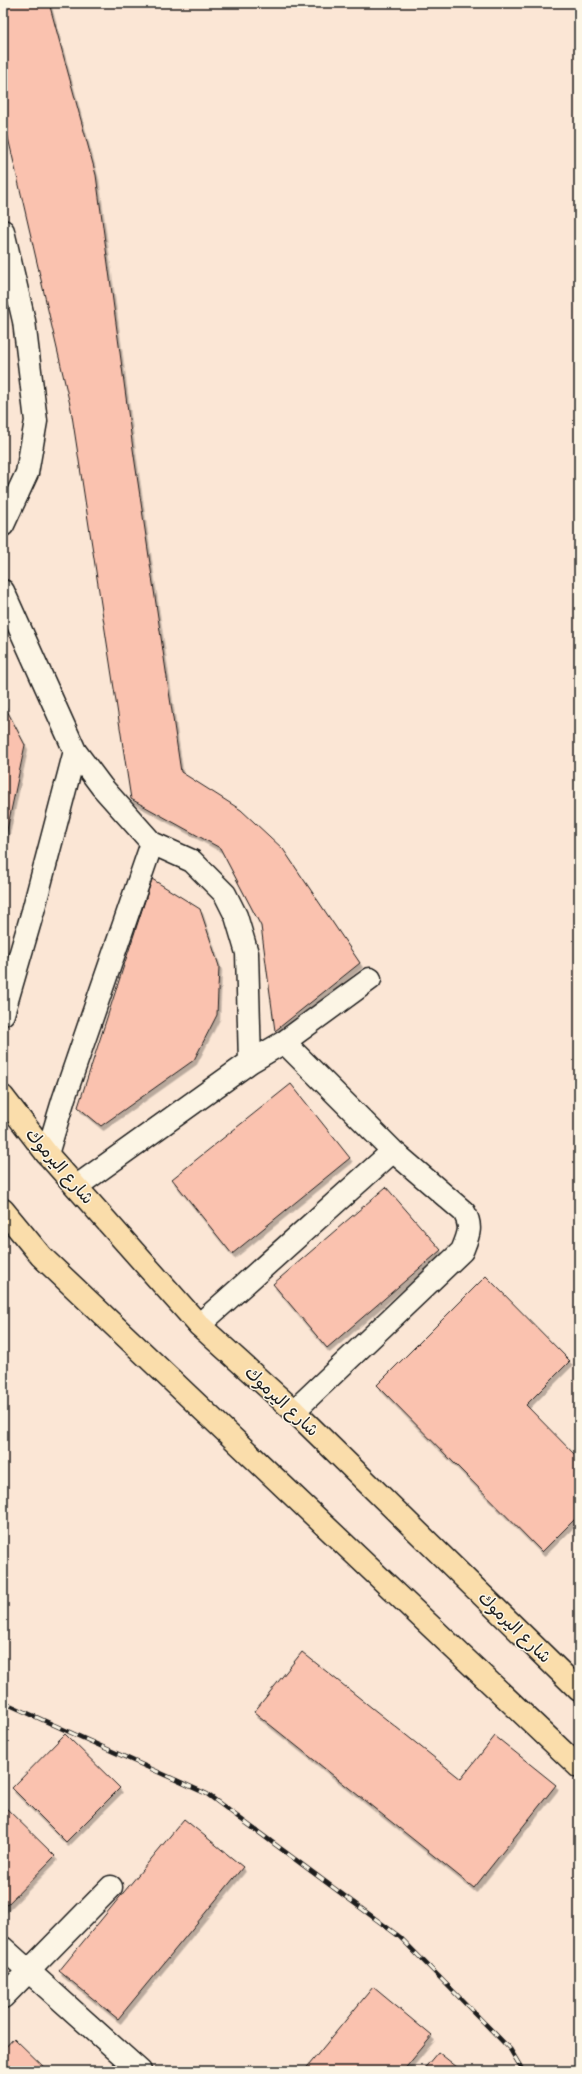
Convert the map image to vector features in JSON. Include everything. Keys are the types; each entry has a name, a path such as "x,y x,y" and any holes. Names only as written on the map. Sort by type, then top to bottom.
{"highway":[{"name":"شارع اليرموك","path":"3,1097 48,1154 199,1325 294,1411 579,1690"},
{"path":"3,1210 41,1256 579,1767"}],"street":[{"path":"3,231 24,321 36,420 27,473 3,524"},
{"path":"3,591 75,750 102,787 152,843 192,861 225,894 236,916 247,953 250,1062"},
{"path":"3,1014 33,911 75,750"},
{"path":"48,1154 64,1098 152,843"},
{"path":"77,1186 250,1062 284,1042 370,979"},
{"path":"284,1042 393,1151 464,1212 469,1221 468,1235 462,1251 294,1411"},
{"path":"199,1325 393,1151"},
{"path":"3,1998 111,1886"},
{"path":"3,1948 140,2071"}],"building":[{"path":"3,3 49,3 96,175 133,449 181,772 241,810 283,849 360,963 275,1031 261,926 220,848 131,799 71,409 3,116"},
{"path":"3,703 25,745 3,849"},
{"path":"152,879 200,909 219,966 217,1015 194,1060 101,1126 78,1107"},
{"path":"291,1084 350,1158 232,1254 172,1179"},
{"path":"386,1187 441,1250 327,1348 273,1284"},
{"path":"486,1276 570,1361 526,1405 579,1459 579,1515 542,1552 377,1385"},
{"path":"302,1652 461,1779 495,1736 556,1785 474,1888 254,1712"},
{"path":"65,1734 120,1788 66,1842 12,1788"},
{"path":"3,1805 55,1856 3,1909"},
{"path":"184,1819 243,1867 118,2019 59,1971"},
{"path":"373,1987 432,2036 403,2071 304,2071"},
{"path":"14,2038 48,2071 3,2071 3,2050"},
{"path":"438,2052 462,2071 422,2071"}],"railway":[{"path":"3,1702 207,1794 400,1937 510,2049 523,2071"}]}
